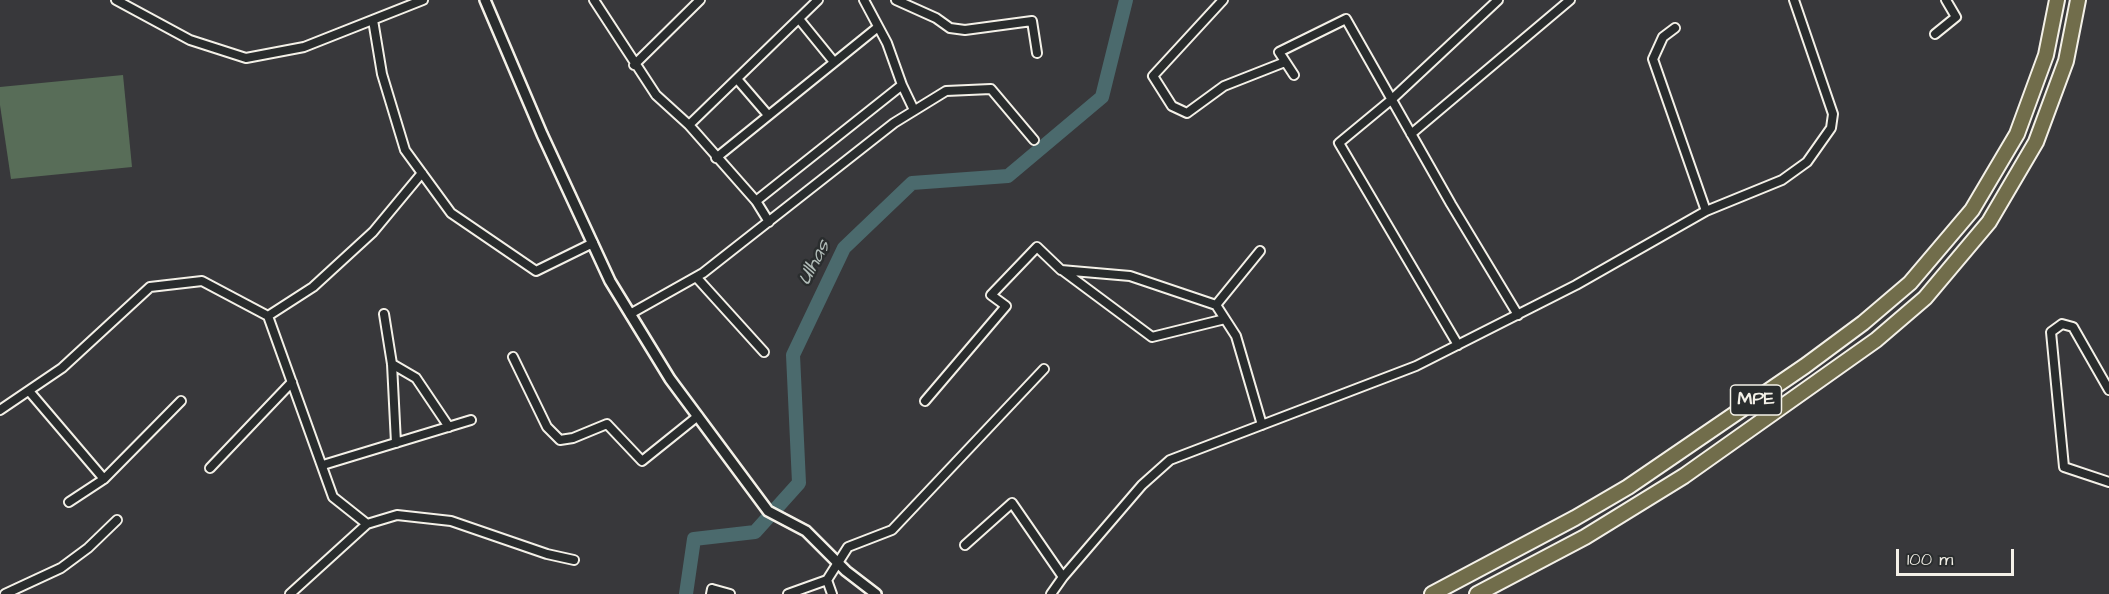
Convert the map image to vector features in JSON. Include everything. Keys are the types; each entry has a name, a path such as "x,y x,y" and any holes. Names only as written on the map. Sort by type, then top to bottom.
{"highway":[{"name":"MPE","path":"1432,594 1575,519 1663,464 1863,323 1910,283 1972,210 2016,134 2046,55 2057,0"},
{"name":"MPE","path":"1478,594 1585,537 1675,482 1876,340 1925,298 1989,222 2036,142 2066,61 2078,0"}],"street":[{"path":"116,0 190,40 246,58 304,47 423,0"},
{"path":"485,0 610,281 669,379 768,511 806,531 876,594"},
{"path":"594,0 634,65 656,95 689,125 756,201 769,222"},
{"path":"634,65 700,0"},
{"path":"689,125 818,0"},
{"path":"864,0 914,110"},
{"path":"896,0 936,18 950,28 965,30 1032,21 1037,53"},
{"path":"1223,0 1153,76 1172,106 1187,112 1224,86 1285,62"},
{"path":"1458,345 1338,143 1391,100 1498,0"},
{"path":"1411,134 1570,0"},
{"path":"1051,594 1143,484 1170,460 1416,366 1576,285 1706,211 1782,180 1807,162 1831,128 1833,114 1794,0"},
{"path":"1935,34 1956,17 1946,0"},
{"path":"799,19 834,62"},
{"path":"1294,75 1279,52 1346,19 1518,315"},
{"path":"373,20 382,74 405,150 451,213 536,271 593,243"},
{"path":"716,158 878,27"},
{"path":"1676,28 1663,36 1653,59 1706,211"},
{"path":"737,78 768,115"},
{"path":"756,201 902,85"},
{"path":"630,314 697,278 894,123 946,91 991,89 1034,140"},
{"path":"268,316 313,287 373,232 422,173"},
{"path":"925,401 1006,306 991,295 1037,247 1061,270 1152,337 1225,319"},
{"path":"1216,305 1260,251"},
{"path":"1061,270 1130,276 1216,305 1236,336 1262,425"},
{"path":"697,278 764,352"},
{"path":"0,410 62,368 150,287 202,281 268,316 333,497 367,524"},
{"path":"384,314 392,364 396,442"},
{"path":"2109,390 2073,327 2062,324 2051,332 2064,467 2109,482"},
{"path":"513,357 547,427 560,440 573,438 607,424 642,461 698,416"},
{"path":"392,364 416,378 449,426"},
{"path":"788,594 827,580 837,560 848,547 892,530 1044,369"},
{"path":"210,468 292,382"},
{"path":"29,391 104,479"},
{"path":"69,502 104,479 181,401"},
{"path":"323,465 471,420"},
{"path":"965,545 1012,503 1063,577"},
{"path":"290,594 367,524 397,515 451,521 547,554 574,560"},
{"path":"5,594 61,568 88,548 117,520"},
{"path":"827,580 832,594"},
{"path":"711,594 712,589 730,594"}],"green space":[{"path":"123,75 132,167 11,179 0,105 0,87"}],"waterway":[{"name":"Ulhas","path":"686,594 694,539 755,532 799,483 793,355 844,248 912,183 1008,176 1102,97 1126,0"}]}
